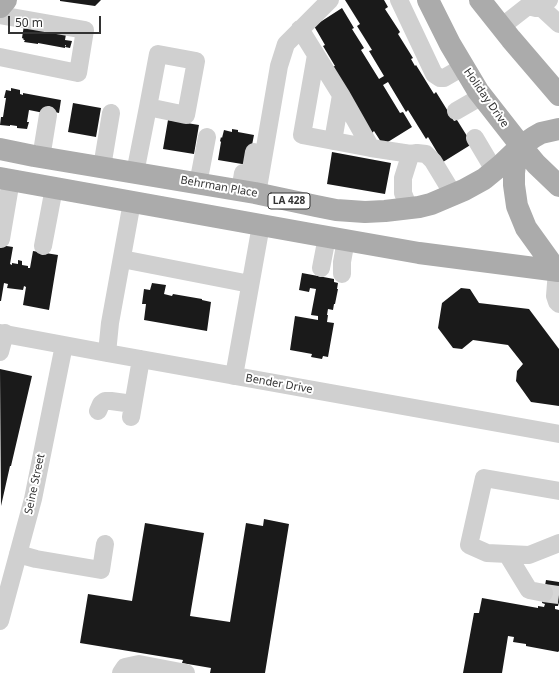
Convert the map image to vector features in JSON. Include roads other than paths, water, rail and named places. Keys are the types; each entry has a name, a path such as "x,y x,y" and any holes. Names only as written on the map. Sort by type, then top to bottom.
{"main road":[{"path":"0,7 6,0"},
{"name":"Holiday Drive","path":"428,0 446,37 482,96 536,164 559,186"},
{"path":"480,0 505,32 559,95"},
{"name":"Behrman Place","path":"0,149 37,157 249,192 336,210 365,212 385,211 431,204 484,179 521,146 541,133 559,129"},
{"path":"521,146 516,156 514,173 517,206 526,228 558,271"},
{"path":"13,180 37,157"},
{"path":"13,180 419,253 558,271"},
{"path":"316,206 328,237"}],"street":[{"path":"249,192 279,66 286,44 330,0"},
{"path":"399,0 434,74 440,78 444,78 463,67"},
{"path":"505,32 518,28 536,14 540,4 559,24"},
{"path":"0,15 85,30 78,73 0,58"},
{"path":"300,29 341,95 371,148"},
{"path":"316,55 302,135 371,148 411,154 426,154 433,161 453,194"},
{"path":"333,141 341,95"},
{"path":"456,111 482,96"},
{"path":"135,173 148,108"},
{"path":"102,167 111,113"},
{"path":"37,157 48,115"},
{"path":"198,184 207,137"},
{"path":"475,138 494,170"},
{"path":"249,192 243,173 250,175 257,139"},
{"path":"409,208 403,193 403,178 408,159 411,154"},
{"path":"1,239 13,180"},
{"path":"43,246 54,188"},
{"path":"107,353 110,323 132,202"},
{"path":"234,376 261,225"},
{"path":"321,268 328,237"},
{"path":"328,237 342,262 342,274"},
{"path":"122,259 250,284"},
{"path":"558,271 555,296 559,304"},
{"path":"0,352 2,333"},
{"name":"Bender Drive","path":"2,333 559,434"},
{"name":"Seine Street","path":"0,621 33,499 64,345"},
{"path":"98,411 101,404 105,401 111,401 132,410 141,359"},
{"path":"559,491 484,478 469,545 487,553 529,555 559,543"},
{"path":"18,554 36,559 66,557 100,570 106,544"},
{"path":"507,554 529,590 544,593"},
{"path":"121,673 125,667 139,664 186,673"}],"tunnel":[{"path":"544,593 559,595"}]}
